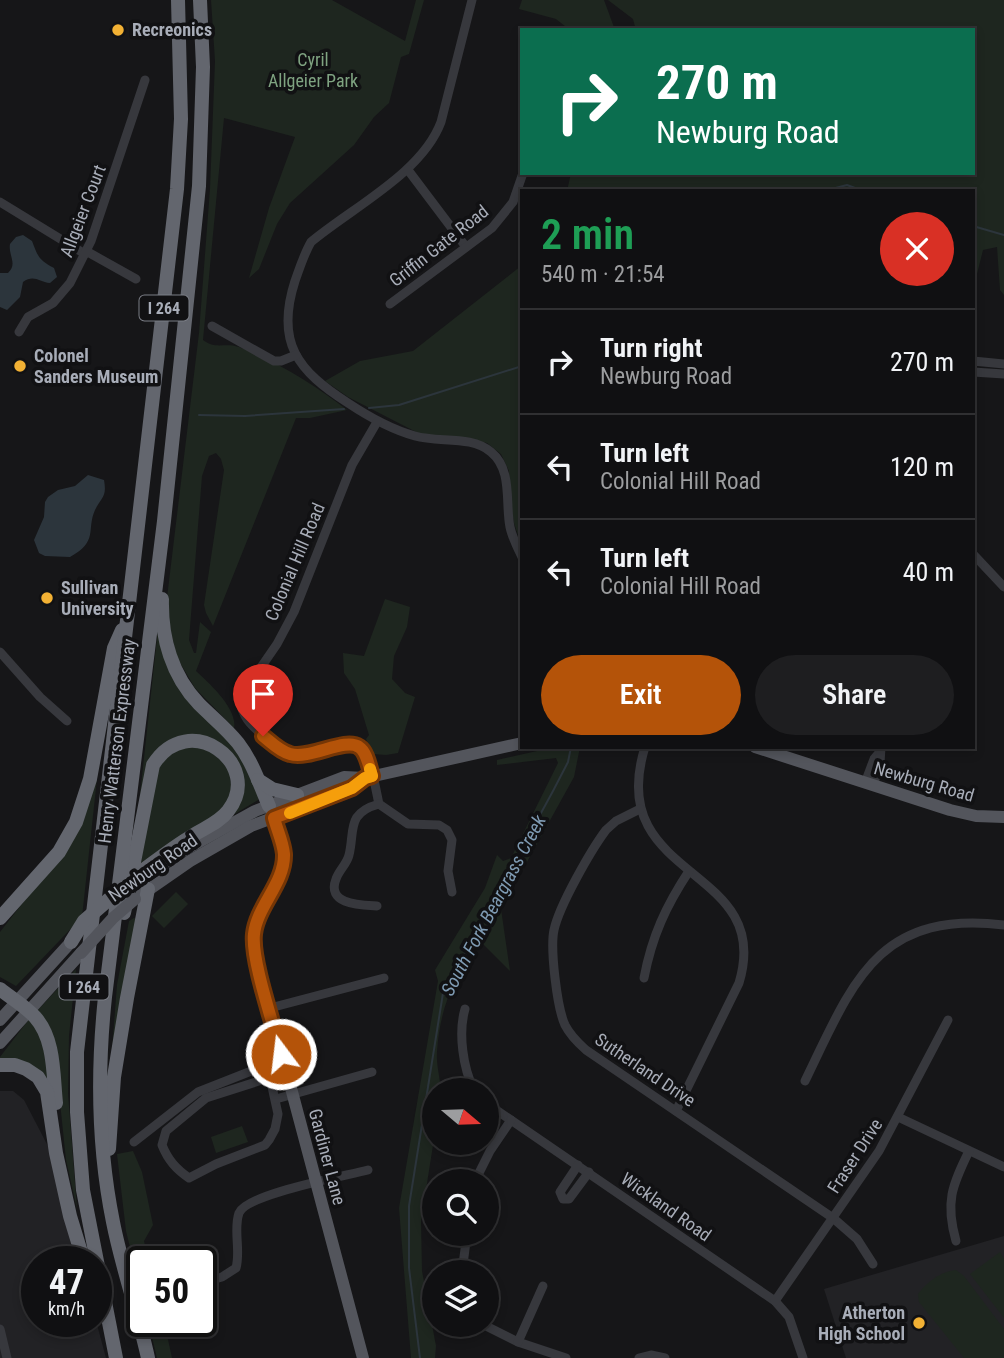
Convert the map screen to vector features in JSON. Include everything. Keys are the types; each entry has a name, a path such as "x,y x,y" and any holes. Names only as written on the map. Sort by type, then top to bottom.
{"highway":[{"name":"Henry Watterson Expressway","path":"115,1358 83,1191 76,1079 79,1031 177,189 181,93 178,0"},
{"name":"Henry Watterson Expressway","path":"148,1358 117,1243 104,1164 99,1075 111,944 164,521 199,186 203,67 200,0"},
{"path":"164,521 169,538 162,613 169,655 185,687 238,743 271,812"},
{"path":"0,918 59,852 76,822 90,779 114,648 128,616"},
{"path":"76,948 84,921 140,883 190,837 218,821 231,806 237,787 235,771 228,758 217,747 202,741 180,742 166,750 153,765 125,911 111,944"},
{"path":"258,780 272,789 297,795"},
{"path":"104,1164 110,1144 114,1077 127,998 140,883"},
{"path":"0,989 28,1011 44,1030 49,1048 61,1167 70,1216 80,1246"},
{"path":"0,1065 15,1065 26,1069 43,1084 50,1098 56,1153 61,1167"},
{"path":"108,1337 115,1358"}],"main road":[{"name":"Newburg Road","path":"271,812 297,795 344,777 369,777 520,743"},
{"name":"Newburg Road","path":"761,749 950,810 976,816 1004,817"},
{"name":"Newburg Road","path":"0,1020 16,1001 135,899 140,883 181,852 233,822 352,788 369,777"},
{"name":"Gardiner Lane","path":"271,812 282,843 284,859 258,917 254,935 255,953 363,1358"},
{"name":"Newburg Road","path":"0,1043 76,948"}],"street":[{"path":"472,0 437,131 428,148 408,170 315,238 306,249 292,291 288,309 288,330 296,355 314,380 377,422 424,438 476,444 493,453 504,472 510,529 520,552"},
{"name":"Allgeier Court","path":"19,332 28,317 50,306 62,296 85,253 145,80"},
{"path":"408,170 466,247"},
{"name":"Griffin Gate Road","path":"390,304 492,228 508,210 522,175"},
{"path":"0,202 85,253 136,279"},
{"path":"212,326 274,361 296,355"},
{"path":"975,361 1004,364"},
{"path":"975,372 1004,374"},
{"name":"Colonial Hill Road","path":"369,777 365,753 359,747 348,745 308,754 291,754 276,746 250,725 242,706 246,689 262,668 290,620 352,464 377,422"},
{"path":"975,556 1004,587"},
{"path":"0,652 39,696 67,720"},
{"path":"645,749 638,776 640,809 657,842 718,894 730,908 740,931 743,958 735,992 676,1111"},
{"path":"869,784 880,763 880,750"},
{"path":"369,777 379,804 408,824 434,824 447,830 452,840 448,872 452,892"},
{"path":"377,906 344,902 337,895 335,885 349,856 353,823 358,816 379,804"},
{"name":"Sutherland Drive","path":"640,809 616,821 602,836 562,908 554,928 552,945 561,1016 570,1034 586,1050 832,1217 857,1239 873,1264"},
{"path":"644,978 649,948 655,933 689,871"},
{"path":"805,1080 847,996 868,967 884,952 911,934 936,925 970,922 1004,925"},
{"path":"270,1009 384,978"},
{"path":"465,1009 462,1034 469,1078"},
{"name":"Fraser Drive","path":"775,1301 878,1151 948,1020"},
{"path":"134,1142 198,1093 264,1066 281,1054"},
{"path":"276,1099 372,1072"},
{"path":"265,1079 271,1082 276,1099 277,1121 271,1138 265,1144 189,1178 177,1170 166,1156 162,1145 166,1131 206,1098 265,1079"},
{"name":"Wickland Road","path":"499,1112 775,1301 789,1317 803,1358"},
{"path":"898,1116 1004,1167"},
{"path":"481,1169 512,1120"},
{"path":"956,1241 951,1224 950,1199 954,1181 970,1151"},
{"path":"578,1165 561,1192 563,1199 569,1199 573,1195 589,1172"},
{"path":"217,1278 236,1268 238,1216 243,1207 280,1191 368,1170"},
{"path":"518,1342 543,1286"},
{"path":"0,1329 7,1358"},
{"path":"499,1332 518,1342 566,1358"},
{"path":"639,1358 651,1355 665,1358"}],"shaded area":[{"path":"23,235 32,241 42,260 54,268 57,277 50,283 33,279 23,282 20,297 7,310 0,307 0,273 8,273 11,270 10,244 16,237"},
{"path":"88,475 104,480 105,490 95,510 85,546 70,557 45,556 39,553 34,540 44,517 48,497 58,490 75,486"},
{"path":"0,1091 13,1091 24,1100 51,1152 76,1246 21,1246 21,1337 100,1337 106,1358 0,1358"},
{"name":"Atherton High School","path":"1004,1236 1004,1358 846,1358 824,1289"}],"green space":[{"name":"Cyril Allgeier Park","path":"211,0 332,0 405,41 416,0 424,0 409,54 401,57 389,103 374,117 354,145 290,203 277,224 259,269 249,278 269,208 295,137 224,118 203,340 212,345 239,347 267,359 309,383 347,410 310,418 296,418 213,626 204,605 224,470 216,453 209,456 202,476 189,640 196,653 200,622 211,632 196,671 227,705 232,713 234,728 195,688 176,656 166,606 199,333 210,189 215,61"},
{"path":"522,0 604,0 614,28 567,28 556,19 519,9"},
{"path":"608,0 1004,0 1004,295 1000,290 997,247 983,250 975,282 975,189 567,189 571,175 975,175 975,28 635,28 633,19"},
{"path":"520,267 520,541 510,500 509,471 501,454 487,443 457,437 424,436 348,397 325,381 360,361 413,351"},
{"path":"385,599 410,607 407,627 394,656 392,679 405,693 415,697 398,753 386,755 373,754 366,739 369,735 355,689 344,673 343,653 364,656"},
{"path":"158,629 162,641 236,748 258,795 258,800 228,818 235,807 232,758 174,741 139,804"},
{"path":"101,742 82,917 16,986 0,977 0,932 58,858"},
{"path":"202,745 229,767 232,794 220,814 139,867 154,774 172,750"},
{"path":"546,749 580,749 574,777 501,909 510,971 479,940 462,967 445,1006 437,1057 440,1078 422,1078 422,1155 431,1155 429,1169 422,1169 422,1337 434,1337 436,1346 435,1358 411,1358 399,1208 438,981 435,970 485,888 497,855 503,861 511,858 558,763 556,758 497,765 497,760"},
{"path":"176,892 188,904 164,928 152,916"},
{"path":"136,919 112,1050 117,985 129,921"},
{"path":"76,969 69,1036 68,1094 77,1209 66,1160 58,1083 37,1011"},
{"path":"30,1018 41,1031 49,1083 0,1060"},
{"path":"242,1126 248,1142 216,1153 211,1137"},
{"path":"133,1151 142,1172 153,1225 144,1241 145,1246 130,1246 117,1154"},
{"path":"1000,1252 1004,1259 1004,1318 970,1274"},
{"path":"956,1270 964,1276 1004,1329 1004,1358 964,1358 919,1302 918,1294 930,1282 939,1275"},
{"path":"152,1337 167,1337 172,1358 157,1358"}],"waterway":[{"name":"South Fork Beargrass Creek","path":"832,189 847,185 858,189"},
{"name":"South Fork Beargrass Creek","path":"975,227 1004,235"},
{"path":"369,408 399,405 520,367"},
{"path":"199,415 245,416 344,409"},
{"name":"South Fork Beargrass Creek","path":"420,1358 409,1268 409,1206 443,993 553,791 568,762 571,749"}],"slow traffic":[{"path":"290,813 352,788 372,776 370,769"}],"place":[{"name":"Recreonics","path":"118,30"},
{"name":"Colonel Sanders Museum","path":"20,366"},
{"name":"Sullivan University","path":"47,598"},
{"name":"Atherton High School","path":"919,1323"}],"route":[{"path":"263,736 281,750 296,755 356,745 365,753 372,776 352,788 274,818 284,859 258,917 254,946 281,1054"}]}
